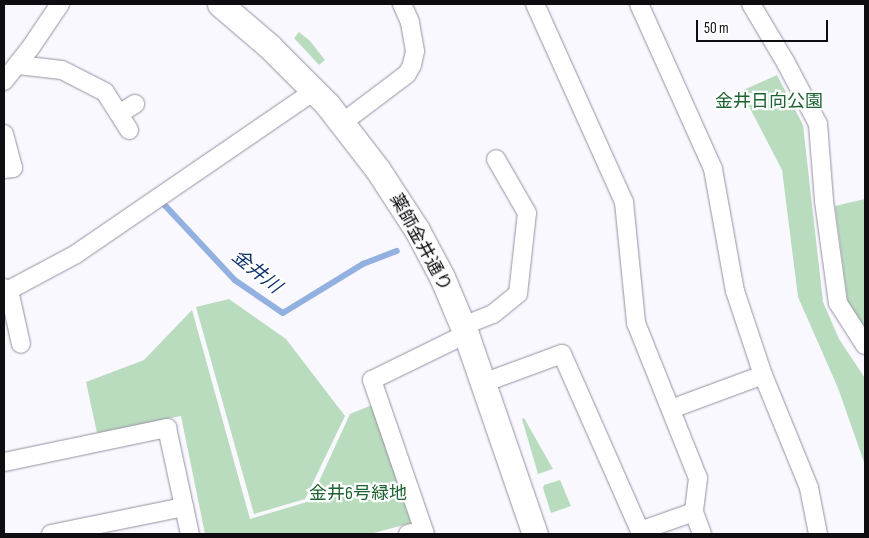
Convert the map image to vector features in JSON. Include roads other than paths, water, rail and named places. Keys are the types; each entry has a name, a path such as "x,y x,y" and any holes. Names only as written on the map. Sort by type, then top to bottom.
{"street":[{"path":"4,81 18,65 60,4"},
{"name":"薬師金井通り","path":"220,4 269,46 314,91 342,123 378,170 417,230 442,277 465,330 535,534"},
{"path":"342,123 407,74 412,65 414,51 410,22 402,4"},
{"path":"535,4 624,202 636,323 698,478 694,512 702,534"},
{"path":"639,4 713,169 735,291 763,375 809,488 818,534"},
{"path":"751,4 786,63 818,124 824,201 838,303 865,345"},
{"path":"18,65 62,70 105,92 129,130"},
{"path":"21,344 6,289 76,254 314,91"},
{"path":"119,114 135,104"},
{"path":"4,134 14,168 4,169"},
{"path":"419,533 372,380 493,314 518,294 527,212 496,159"},
{"path":"483,383 562,354 640,531 694,512"},
{"path":"671,409 763,375"},
{"path":"4,462 167,428 190,534"},
{"path":"51,534 184,507"}],"waterway":[{"name":"金井川","path":"163,203 235,280 283,313 363,264 397,251"}],"park label":[{"name":"金井日向公園","path":"769,102"},
{"name":"金井6号緑地","path":"358,494"}]}
